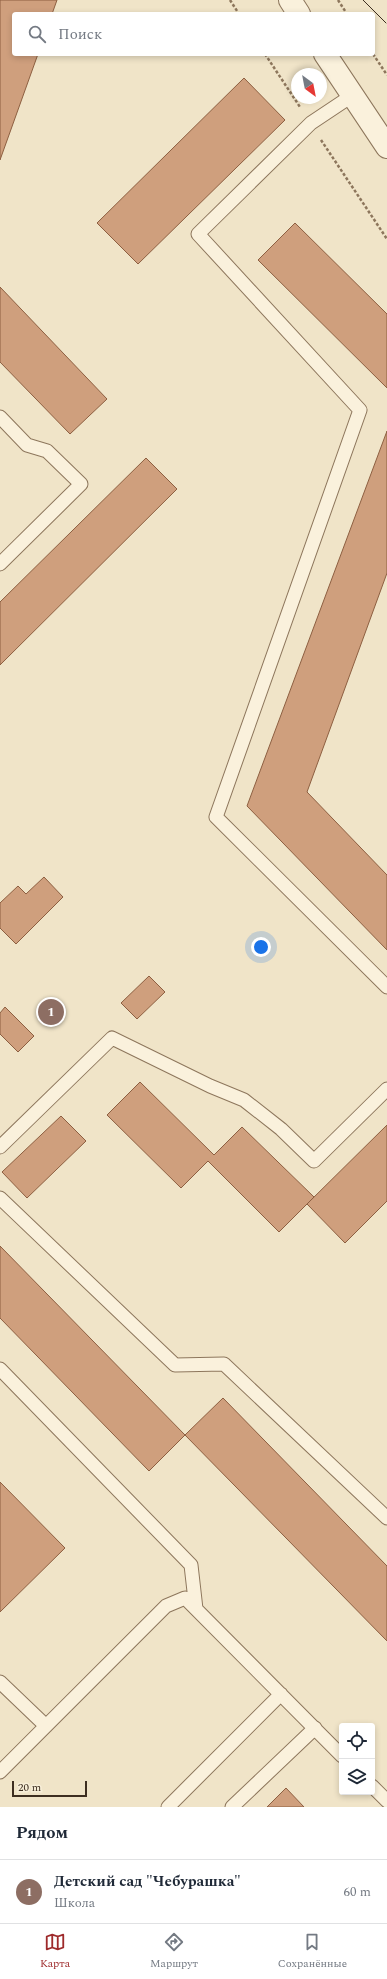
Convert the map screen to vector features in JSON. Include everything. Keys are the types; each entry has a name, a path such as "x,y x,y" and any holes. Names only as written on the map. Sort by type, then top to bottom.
{"street":[{"path":"290,0 298,12"},
{"path":"327,56 387,147"}],"lane":[{"path":"353,95 310,123 198,234 360,410 216,817 387,987"},
{"path":"0,418 27,445 47,451 81,484 0,564"},
{"path":"0,1147 112,1038 210,1086 244,1100 281,1129 314,1160 387,1089"},
{"path":"0,1198 175,1366 224,1364 387,1518"},
{"path":"0,1369 192,1565 196,1609"},
{"path":"0,1772 166,1606 185,1598 339,1753"},
{"path":"0,1682 46,1726"},
{"path":"168,1807 281,1694"},
{"path":"232,1807 315,1728"},
{"path":"375,1789 387,1801"}],"path":[{"path":"230,0 238,12"},
{"path":"338,0 346,12"},
{"path":"266,56 387,240"},
{"path":"374,56 387,75"}],"building":[{"path":"0,0 57,0 53,12 12,12 12,56 37,56 0,160"},
{"path":"244,78 285,120 138,264 97,223"},
{"path":"295,223 387,314 387,388 258,260"},
{"path":"0,287 107,399 70,434 0,362"},
{"path":"387,431 387,573 307,792 387,875 387,950 247,806"},
{"path":"146,458 177,489 0,665 0,602"},
{"path":"44,877 63,897 16,944 0,928 0,903 18,886 26,894"},
{"path":"149,976 165,992 137,1019 121,1003"},
{"path":"5,1007 34,1036 18,1052 0,1034 0,1013"},
{"path":"140,1082 214,1155 242,1127 314,1197 279,1232 208,1161 181,1188 107,1115"},
{"path":"61,1116 86,1141 27,1198 2,1172"},
{"path":"387,1125 387,1201 345,1243 307,1204"},
{"path":"0,1246 185,1435 149,1471 0,1318"},
{"path":"223,1398 387,1566 387,1641 185,1435"},
{"path":"0,1482 65,1548 0,1612"},
{"path":"286,1788 304,1807 267,1807"}],"tram line":[{"path":"363,0 386,23"}],"place":[{"name":"Детский сад \"Чебурашка\"","path":"51,1012"}]}
